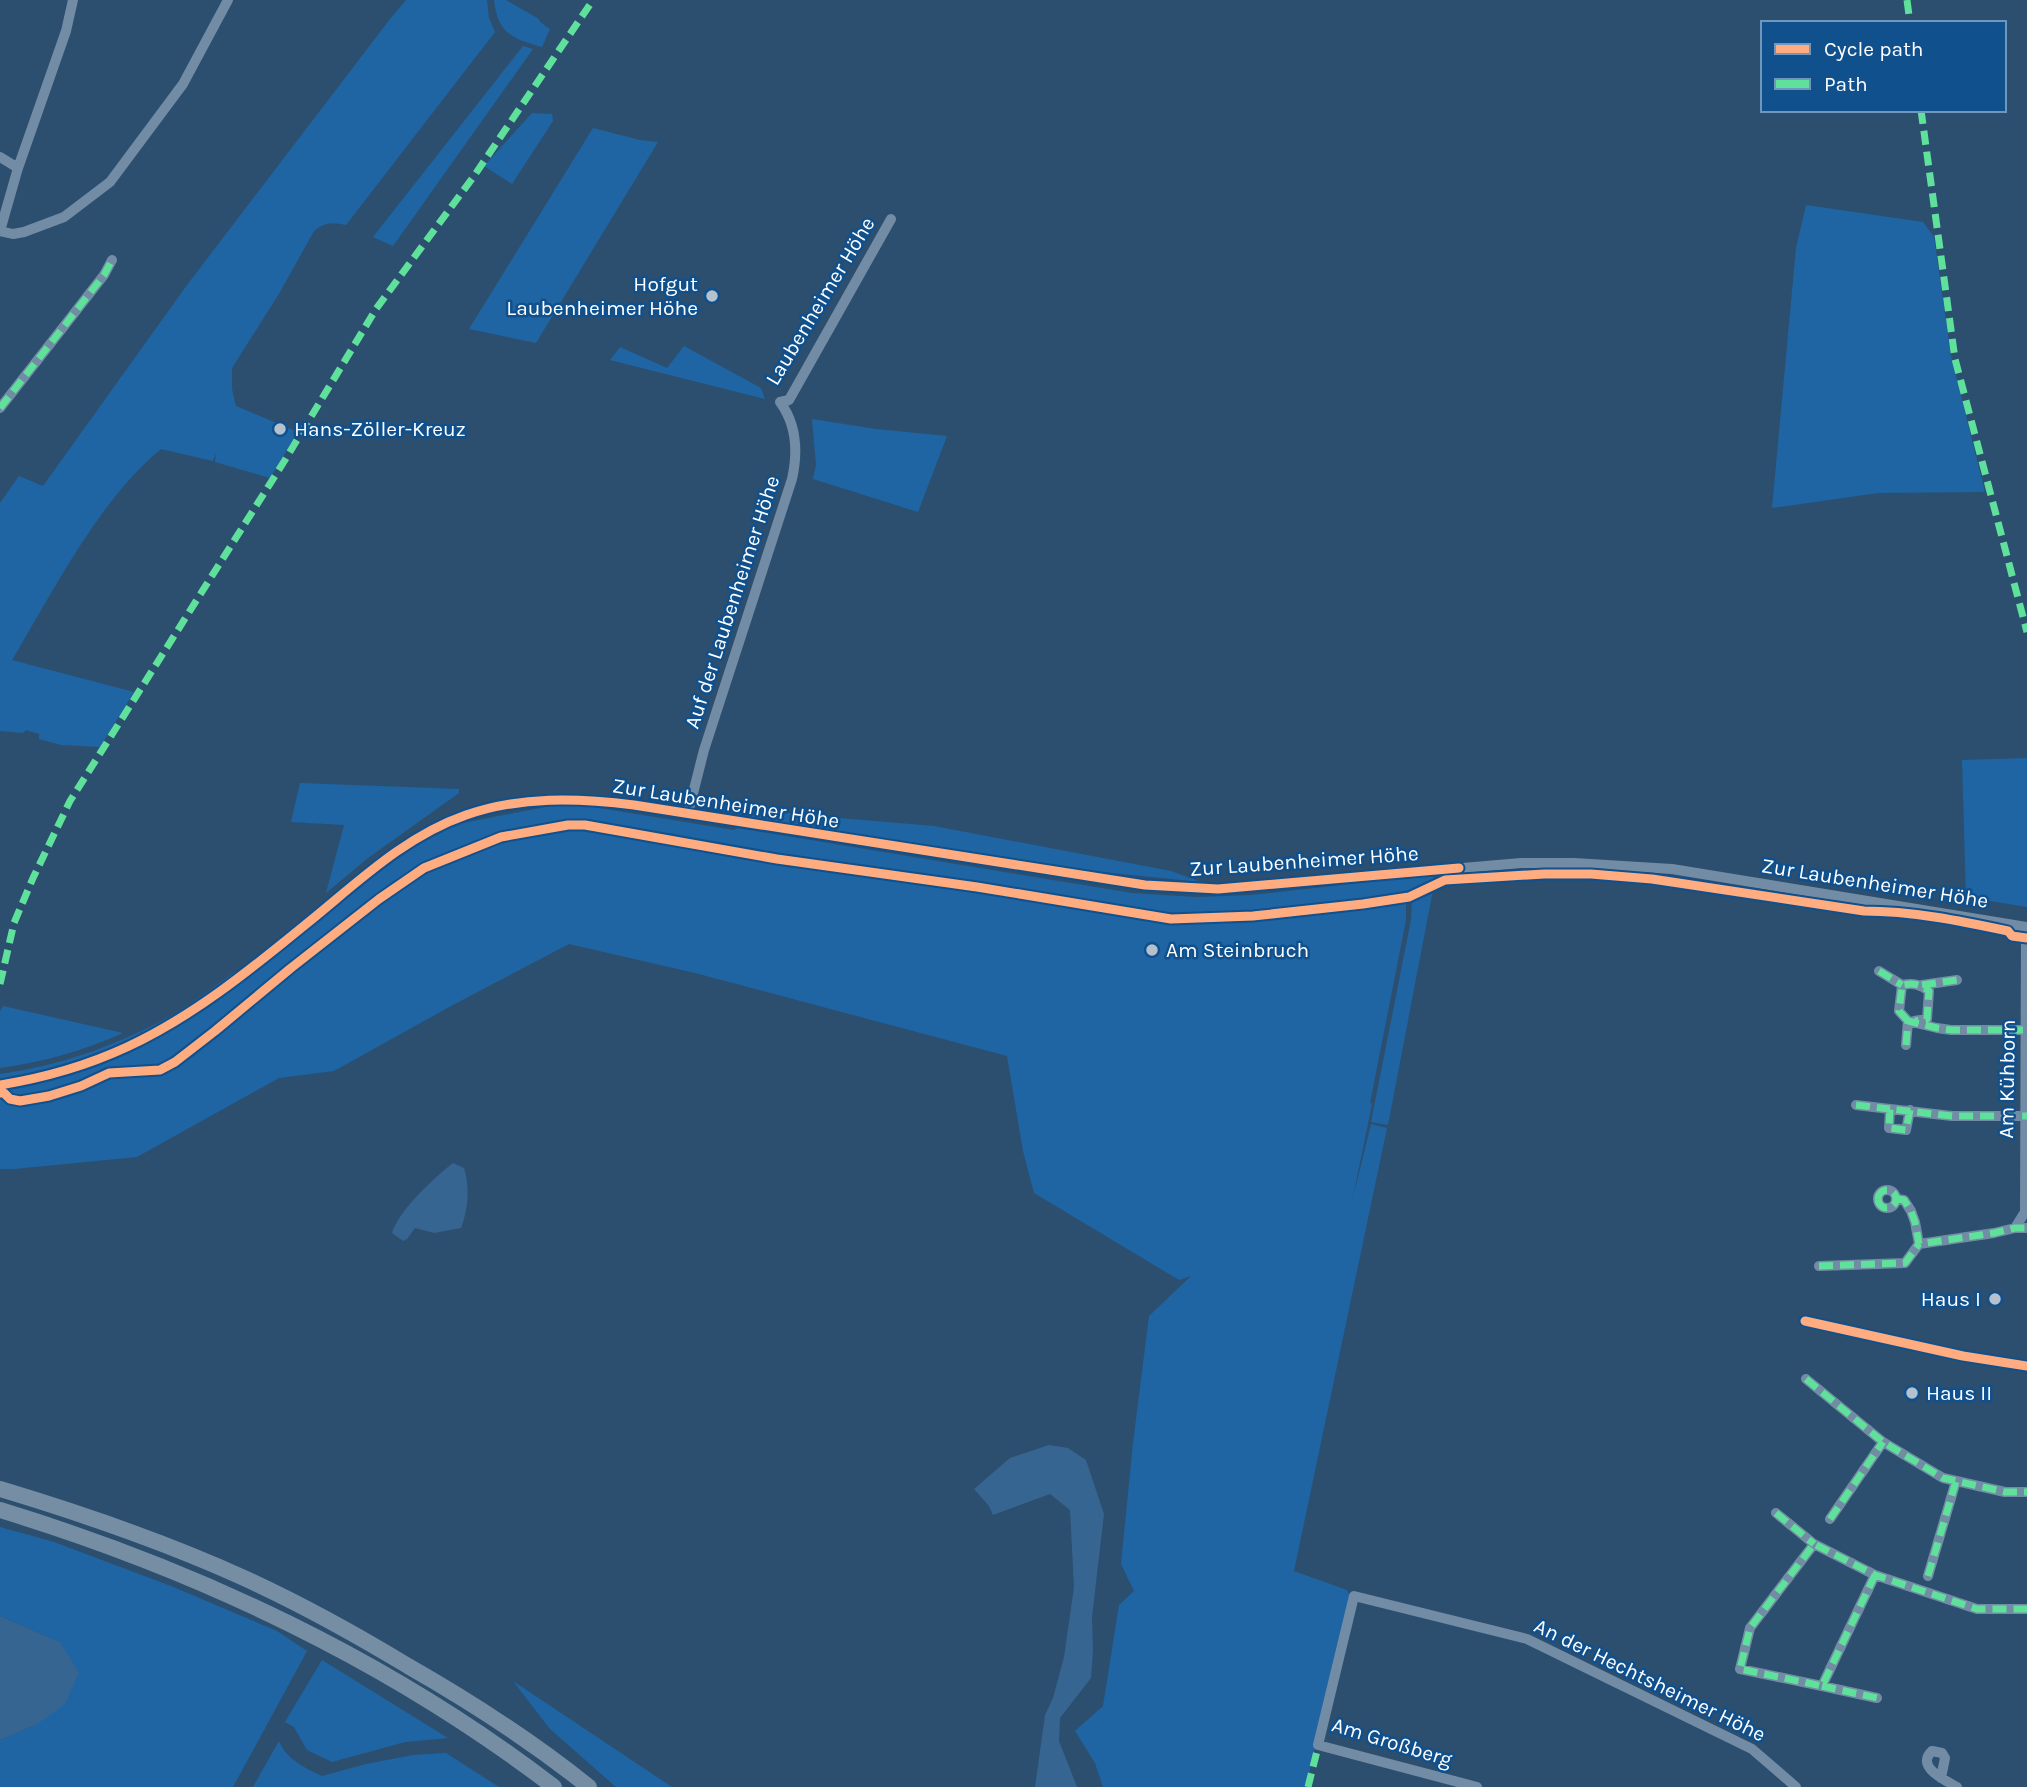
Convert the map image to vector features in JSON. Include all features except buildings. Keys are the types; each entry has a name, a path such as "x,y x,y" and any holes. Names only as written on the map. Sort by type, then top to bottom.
{"highway":[{"path":"0,1489 65,1508 183,1552 245,1578 341,1626 513,1731 589,1787"},
{"path":"0,1510 108,1545 263,1610 429,1701 554,1787"}],"street":[{"path":"73,0 66,31 18,168 0,231 13,234 24,232 64,216 110,182 183,84 228,0"},
{"path":"0,157 18,168"},
{"name":"Laubenheimer Höhe","path":"780,402 789,400 891,219"},
{"path":"0,408 104,275 112,260"},
{"name":"Auf der Laubenheimer Höhe","path":"688,813 704,750 792,479 796,454 794,437 789,416 780,402"},
{"name":"Zur Laubenheimer Höhe","path":"0,1085 25,1081 93,1061 154,1033 208,1000 413,840 466,815 530,801 603,801 1146,885 1218,889 1521,863 1574,863 1672,869 2026,927"},
{"name":"Am Kühborn","path":"2015,1228 2025,1212 2026,927"},
{"path":"1879,971 1902,985 1957,980"},
{"path":"1902,985 1899,1011 1911,1021 1951,1030 2027,1030"},
{"path":"1911,1021 1927,1019 1929,991 1922,985"},
{"path":"1906,1045 1911,1021"},
{"path":"1900,1096 1889,1128 1906,1130 1910,1110"},
{"path":"1856,1105 1952,1116 2026,1116"},
{"path":"1896,1199 1904,1200 1911,1211 1919,1244"},
{"path":"1819,1266 1905,1263 1919,1244 2027,1228"},
{"path":"1806,1379 1883,1442 1943,1478 2005,1492 2027,1492"},
{"path":"1830,1520 1883,1442"},
{"path":"1928,1576 1956,1481"},
{"path":"1776,1513 1814,1544 1875,1575 1978,1609 2027,1609"},
{"path":"1814,1544 1750,1628 1741,1669 1877,1698"},
{"path":"1822,1686 1875,1575"},
{"name":"Am Großberg","path":"1354,1596 1318,1745 1477,1787"},
{"name":"An der Hechtsheimer Höhe","path":"1354,1596 1527,1639 1752,1749 1796,1787"},
{"path":"1941,1778 1957,1787"}],"shaded area":[{"path":"406,0 487,0 489,18 495,32 346,225 329,224 314,231 280,292 232,368 232,389 236,406 298,432 270,478 215,462 216,453 213,461 161,449 138,470 97,520 12,660 134,692 100,747 61,745 39,739 39,734 26,730 23,733 0,731 0,503 19,476 43,486 187,285"},
{"path":"494,0 506,0 539,19 550,29 542,47 508,33 499,20"},
{"path":"523,46 533,49 393,246 373,237"},
{"path":"532,113 552,114 553,121 512,184 484,166"},
{"path":"593,128 658,142 536,343 469,329"},
{"path":"1806,205 1923,222 1934,237 1951,356 1985,492 1878,493 1772,508 1796,248"},
{"path":"684,346 761,388 765,399 610,360 620,347 667,368"},
{"path":"812,419 947,436 918,512 813,479 816,465"},
{"path":"2027,758 2027,907 1966,897 1962,760"},
{"path":"300,783 459,789 459,793 368,858 326,893 344,825 291,822"},
{"path":"708,802 804,815 934,826 1171,871 1201,882 1092,871 829,831 726,812"},
{"path":"551,806 587,806 734,830 737,828 1132,893 1196,897 1251,895 1431,875 1435,879 1424,887 1386,898 1278,913 1406,899 1406,920 1352,1202 1371,1124 1387,1128 1294,1571 1347,1590 1350,1596 1306,1787 1103,1787 1095,1763 1075,1731 1103,1706 1119,1605 1134,1591 1121,1564 1149,1316 1191,1276 1179,1280 1034,1193 1023,1151 1007,1056 695,973 569,944 334,1071 279,1078 137,1157 0,1169 0,1094 6,1090 97,1066 149,1042 202,1009 381,868 422,839 457,824"},
{"path":"1433,890 1388,1125 1371,1122 1411,920 1412,899"},
{"path":"238,972 192,1004 121,1044 96,1055 32,1075 0,1079 0,1074 85,1054 125,1038 174,1014"},
{"path":"3,1006 123,1033 63,1055 0,1068 0,1011"},
{"path":"453,1163 464,1168 468,1190 461,1228 434,1233 415,1228 403,1241 392,1233 409,1205"},
{"path":"1049,1445 1068,1448 1086,1460 1104,1514 1092,1617 1091,1678 1060,1718 1059,1741 1077,1787 1035,1787 1045,1715 1053,1698 1064,1657 1074,1587 1070,1510 1050,1494 993,1515 974,1489 1010,1458"},
{"path":"0,1527 54,1542 171,1586 277,1631 307,1651 233,1787 0,1787 0,1740 36,1725 60,1642 0,1616"},
{"path":"0,1616 60,1642 79,1673 65,1704 36,1725 0,1740"},
{"path":"322,1660 448,1738 405,1742 332,1762 307,1750 294,1727 285,1722"},
{"path":"513,1681 672,1787 616,1787 550,1729"},
{"path":"279,1741 291,1758 322,1776 413,1755 446,1753 499,1787 253,1787"}],"marked path":[{"path":"0,984 14,923 70,801 285,460 376,309 474,176 593,0"},
{"path":"1907,0 1910,21"},
{"path":"1921,112 1955,359 2027,632"},
{"path":"0,408 104,275 112,260"},
{"path":"1879,971 1902,985"},
{"path":"1922,985 1957,980"},
{"path":"1908,1021 1899,1011 1902,985 1910,984 1919,985 1929,991 1927,1019 1915,1021"},
{"path":"1906,1045 1908,1021 1951,1030 2027,1030"},
{"path":"1856,1105 1890,1109"},
{"path":"1910,1110 1906,1130 1889,1128 1890,1109 1952,1116 2027,1116"},
{"path":"1883,1190 1891,1190 1896,1199 1894,1206 1883,1208 1878,1203 1878,1195 1883,1190"},
{"path":"1897,1199 1904,1200 1911,1211 1919,1244 2027,1228"},
{"path":"1819,1266 1905,1263 1919,1244"},
{"path":"1806,1379 1883,1442 1943,1478 2005,1492 2027,1492"},
{"path":"1830,1519 1883,1442"},
{"path":"1928,1576 1956,1481"},
{"path":"1776,1513 1814,1544"},
{"path":"1875,1575 1822,1686 1740,1669 1750,1628 1814,1544 1875,1575 1977,1609 2027,1609"},
{"path":"1822,1686 1877,1698"},
{"path":"1308,1787 1317,1751"}],"cycle path":[{"path":"0,1085 80,1066 151,1035 242,975 362,878 421,836 466,815 507,804 570,800 634,805 1145,885 1218,889 1459,868"},
{"path":"0,1093 20,1101 81,1086 109,1073 160,1070 175,1062 379,899 424,868 501,837 568,825 585,825 777,859 977,887 1171,919 1253,916 1363,904 1409,897 1445,880 1591,874 1652,879 1864,911 1936,917 2008,931 2012,936 2027,938"},
{"path":"1805,1321 1963,1356 2027,1366"}],"place":[{"name":"Hofgut Laubenheimer Höhe","path":"712,296"},
{"name":"Hans-Zöller-Kreuz","path":"280,429"},
{"name":"Am Steinbruch","path":"1152,950"},
{"name":"Haus I","path":"1995,1299"},
{"name":"Haus II","path":"1912,1393"}]}
